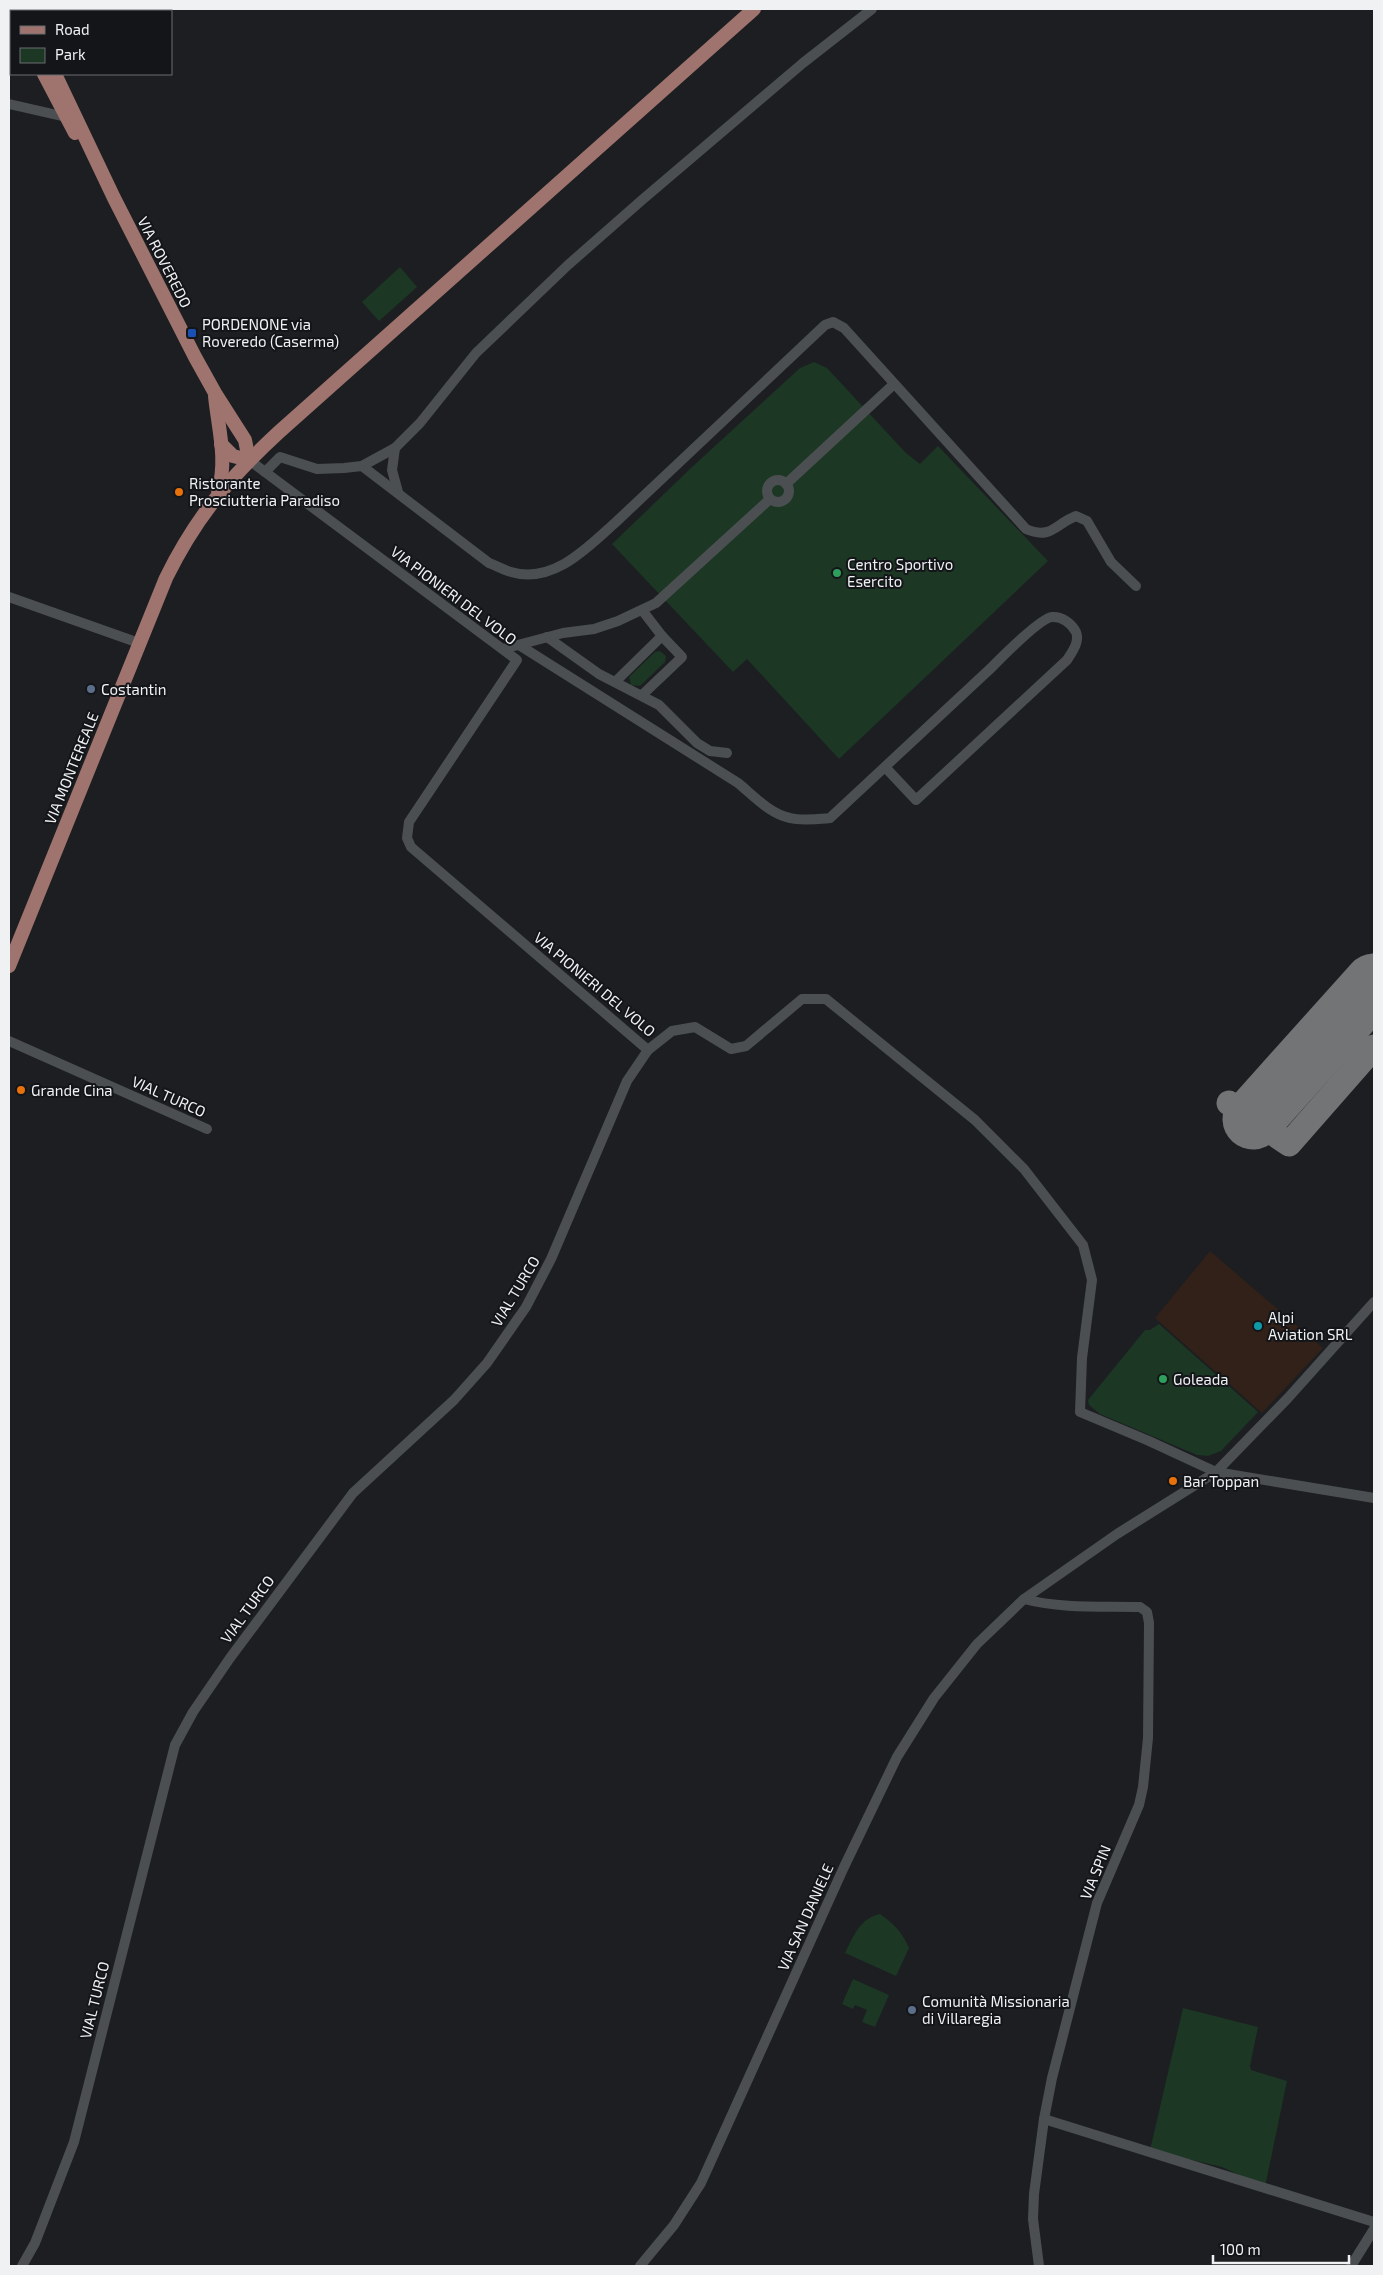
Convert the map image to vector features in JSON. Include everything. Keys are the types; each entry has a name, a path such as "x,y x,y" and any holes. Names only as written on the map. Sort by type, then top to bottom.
{"main road":[{"name":"VIA MONTEREALE","path":"9,966 139,643 181,549 217,495 249,460 279,432 754,9"},
{"name":"VIA ROVEREDO","path":"45,75 86,154 114,198"},
{"name":"VIA ROVEREDO","path":"55,75 114,198 215,393 239,428 248,450 249,460"},
{"name":"VIA ROVEREDO","path":"215,393 223,464 222,478 217,495"},
{"name":"VIA ROVEREDO","path":"239,428 249,436 260,439 279,432"},
{"path":"221,444 233,456 249,460"}],"street":[{"path":"264,472 280,457 317,469 362,466 395,448 420,423 476,353 568,265 803,63 872,9"},
{"path":"31,108 41,108 48,104 55,95 55,88 49,75"},
{"path":"9,104 66,117"},
{"path":"362,466 490,563 512,572 534,574 555,570 581,553 825,325 834,322 844,328 1026,529 1038,534 1051,531 1066,520 1076,516 1087,521 1111,562 1136,586"},
{"path":"786,484 894,384"},
{"path":"395,448 392,470 398,492"},
{"name":"VIA PIONIERI DEL VOLO","path":"249,460 517,660 409,822 407,838 411,848 648,1050 672,1031 695,1027 731,1049 746,1046 802,999 826,999 975,1120 1024,1169 1083,1245 1092,1280 1082,1358 1080,1412 1216,1472"},
{"path":"777,480 786,484 789,491 784,500 777,502 770,499 767,492 771,483 777,480"},
{"path":"503,649 594,629 656,603 770,499"},
{"path":"9,597 139,643"},
{"path":"642,610 662,636 682,657 642,695"},
{"path":"519,645 738,783 770,809 791,818 830,818 885,767 1043,621 1052,617 1065,620 1073,626 1077,636 1074,648 1067,660 916,800 885,767"},
{"path":"615,682 662,636"},
{"path":"547,638 599,674 658,705 697,743 710,751 727,753"},
{"name":"VIAL TURCO","path":"9,1041 207,1129"},
{"name":"VIAL TURCO","path":"22,2266 35,2243 74,2142 175,1745 193,1712 230,1658 350,1496 454,1400 487,1363 526,1307 551,1259 628,1082 648,1050"},
{"name":"VIA SAN DANIELE","path":"640,2266 674,2225 701,2183 844,1867 897,1757 934,1698 977,1644 1024,1598 1117,1534 1216,1472 1256,1433 1374,1302"},
{"path":"1216,1472 1374,1498"},
{"name":"VIA SPIN","path":"1024,1598 1057,1605 1140,1607 1147,1612 1149,1623 1148,1738 1139,1806 1097,1903 1078,1974 1044,2119 1034,2194 1033,2219 1039,2266"},
{"path":"1044,2119 1374,2222"},
{"path":"1351,2266 1374,2228"}],"shaded area":[{"path":"1210,1251 1323,1348 1262,1413 1155,1318"}],"green space":[{"path":"400,267 417,287 379,321 362,302"},
{"name":"Centro Sportivo Esercito","path":"814,362 827,368 906,453 920,464 938,446 1048,561 839,759 747,659 733,672 612,544 800,368"},
{"path":"660,651 666,656 665,662 640,686 631,685 629,677 655,652"},
{"name":"Goleada","path":"1159,1324 1258,1412 1221,1451 1208,1456 1197,1455 1100,1414 1089,1405 1088,1400 1145,1330 1150,1330"},
{"path":"880,1914 897,1929 909,1948 896,1976 845,1953 862,1924 873,1916"},
{"path":"853,1979 889,1995 875,2027 862,2022 867,2010 855,2005 853,2009 842,2004"},
{"path":"1183,2008 1258,2027 1250,2066 1251,2070 1287,2081 1265,2187 1222,2167 1150,2150"}],"taxiway":[{"path":"1229,1103 1289,1144 1374,1047"}],"runway":[{"path":"1253,1119 1374,984"}],"place":[{"name":"PORDENONE via Roveredo (Caserma)","path":"192,333"},
{"name":"Ristorante Prosciutteria Paradiso","path":"179,492"},
{"name":"Centro Sportivo Esercito","path":"837,573"},
{"name":"Costantin","path":"91,689"},
{"name":"Grande Cina","path":"21,1090"},
{"name":"Alpi Aviation SRL","path":"1258,1326"},
{"name":"Goleada","path":"1163,1379"},
{"name":"Bar Toppan","path":"1173,1481"},
{"name":"Comunità Missionaria di Villaregia","path":"912,2010"}]}
